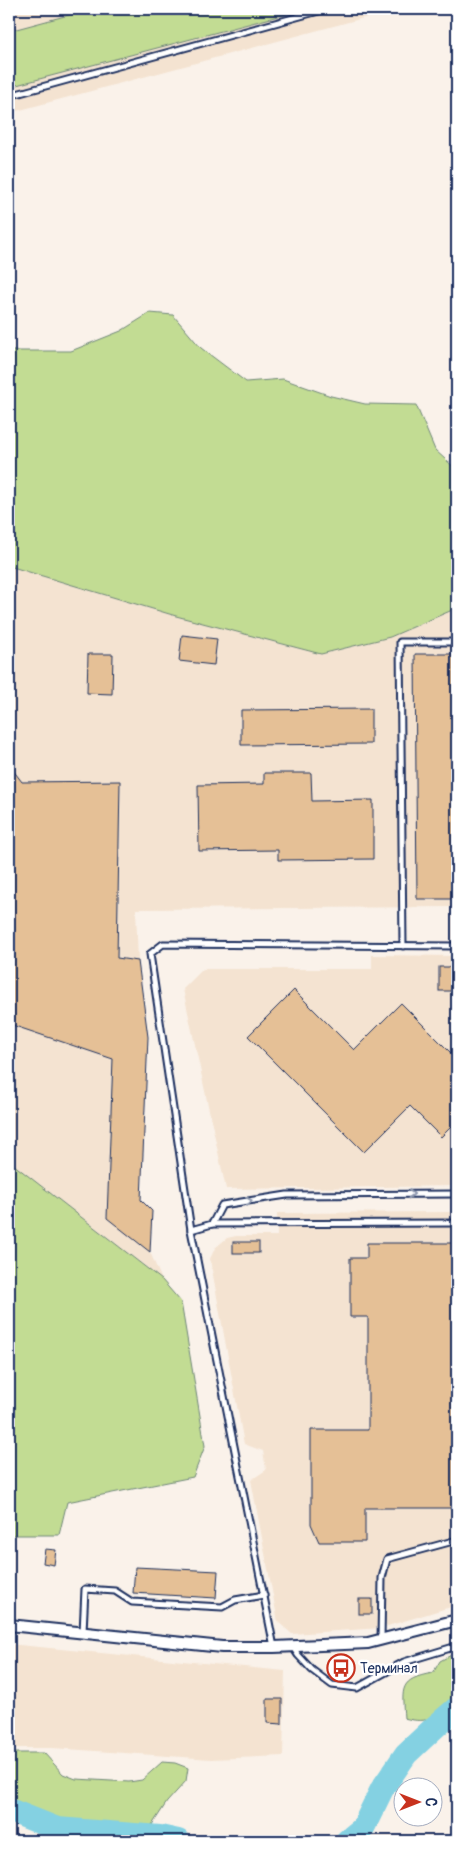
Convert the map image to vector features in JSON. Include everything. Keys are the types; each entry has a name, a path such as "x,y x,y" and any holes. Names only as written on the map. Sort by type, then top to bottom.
{"street":[{"path":"9,1625 222,1646 274,1647 368,1643 457,1620"}],"lane":[{"path":"9,96 326,9"},
{"path":"403,946 400,642 457,642"},
{"path":"274,1647 191,1230 150,954 163,944 457,946"},
{"path":"212,1224 222,1204 287,1195 457,1194"},
{"path":"191,1230 212,1224 457,1223"},
{"path":"381,1640 382,1578 387,1559 457,1540"},
{"path":"83,1632 85,1589 115,1591 132,1602 222,1607 235,1600 264,1595"},
{"path":"293,1646 298,1655 312,1670 332,1685 358,1688 404,1662 457,1646"}],"shaded area":[{"path":"9,9 397,9 9,113"},
{"path":"9,566 176,616 321,654 390,637 457,608 457,907 136,909 138,961 148,1037 141,1200 152,1211 150,1252 162,1280 9,1161"},
{"path":"372,955 457,956 457,1186 226,1189 183,989 203,969 372,969"},
{"path":"457,1212 457,1605 381,1628 292,1634 278,1622 251,1480 266,1470 263,1451 244,1444 210,1259 215,1248 227,1238 236,1236 277,1236 277,1213"},
{"path":"9,1644 285,1671 283,1756 211,1759 52,1748 9,1748"}],"green space":[{"path":"91,9 305,9 9,87 9,31"},
{"path":"150,313 173,315 201,348 246,382 283,379 331,396 365,404 416,405 435,450 457,470 457,608 390,637 321,654 176,616 9,566 9,351 71,351 121,331"},
{"path":"9,1161 162,1280 181,1302 205,1446 193,1477 67,1502 59,1535 9,1535"},
{"path":"457,1652 457,1701 438,1715 427,1720 404,1718 403,1692 408,1682 422,1675 433,1673 440,1661"},
{"path":"9,1753 44,1753 63,1774 76,1779 129,1782 142,1780 162,1762 175,1763 188,1768 186,1781 167,1802 152,1825 130,1834 56,1825 9,1804"}],"building":[{"path":"182,635 217,639 214,665 179,661"},
{"path":"88,654 113,654 112,694 87,693"},
{"path":"415,654 457,654 457,899 417,899"},
{"path":"371,709 371,744 241,745 241,710"},
{"path":"9,765 22,782 120,781 117,958 138,961 148,1037 141,1200 152,1211 150,1252 107,1218 113,1059 9,1024"},
{"path":"264,773 311,773 312,801 373,800 373,859 278,860 278,850 199,851 198,785 264,784"},
{"path":"439,967 457,967 457,991 439,991"},
{"path":"294,990 354,1050 401,1003 457,1059 457,1121 441,1137 410,1106 364,1152 248,1036"},
{"path":"233,1242 259,1242 259,1253 233,1253"},
{"path":"367,1243 457,1243 457,1508 365,1508 365,1542 319,1542 311,1524 311,1430 368,1430 368,1317 350,1317 350,1258 367,1258"},
{"path":"45,1549 56,1550 54,1565 43,1563"},
{"path":"135,1567 218,1571 216,1598 133,1593"},
{"path":"359,1599 372,1599 372,1614 359,1614"},
{"path":"267,1699 282,1699 282,1724 267,1723"}],"waterway":[{"path":"347,1841 363,1828 382,1789 406,1754 457,1708"},
{"path":"9,1810 57,1829 160,1837 178,1841"}],"place":[{"name":"Терминал","path":"341,1668"}]}
